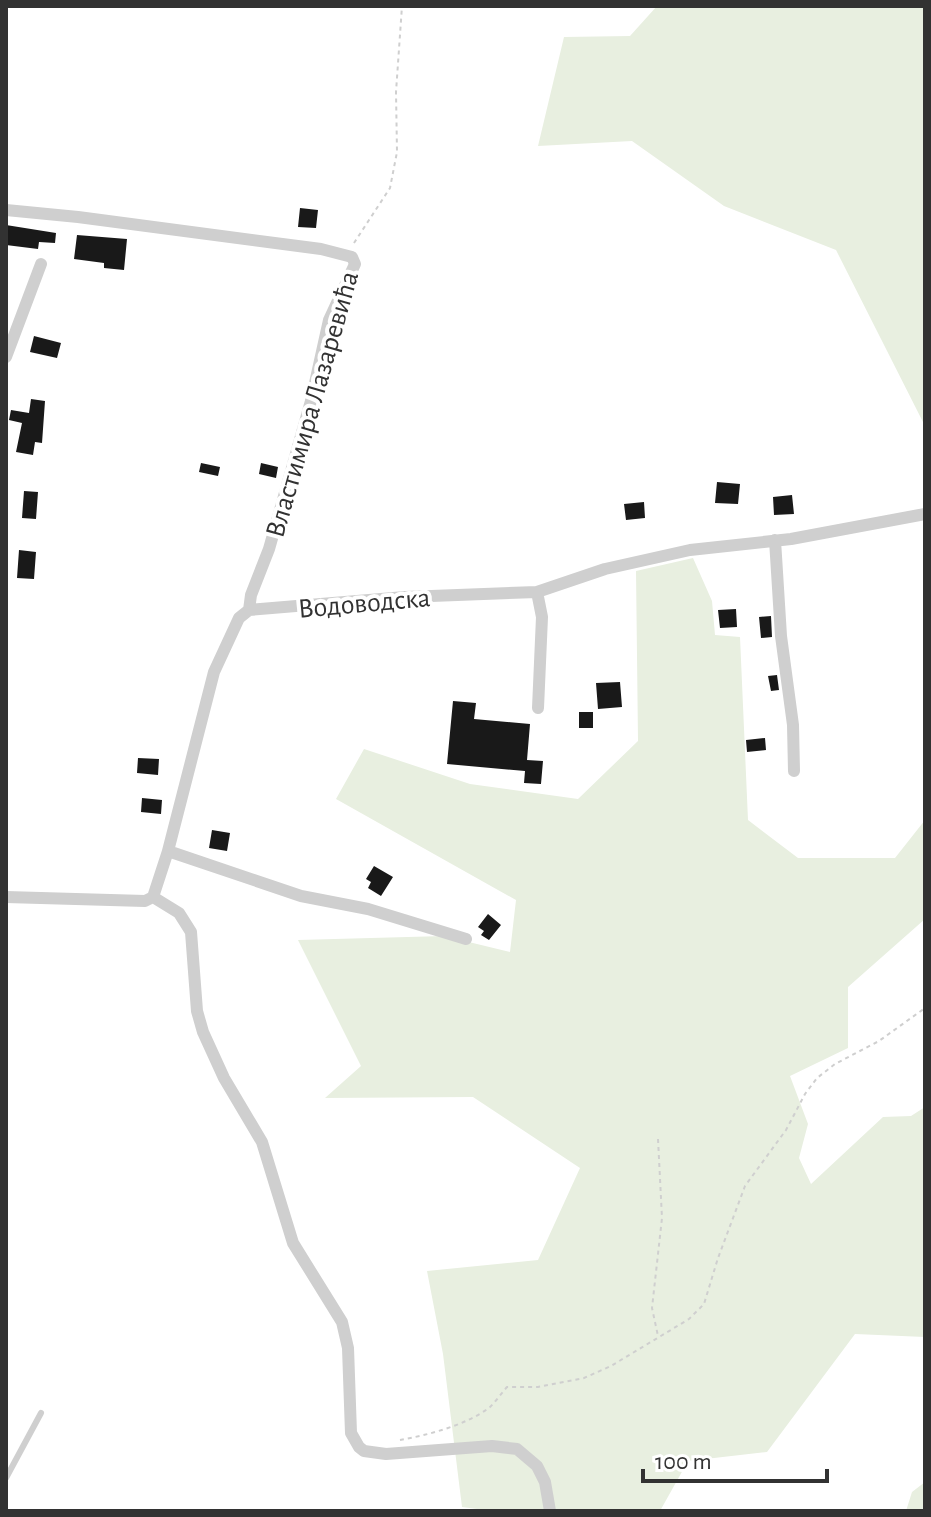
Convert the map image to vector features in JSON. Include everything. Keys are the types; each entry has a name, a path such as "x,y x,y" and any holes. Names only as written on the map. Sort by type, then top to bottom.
{"street":[{"name":"Властимира Лазаревића","path":"6,210 347,254 355,264 329,320 311,401 249,610"},
{"path":"6,357 41,264"},
{"name":"Водоводска","path":"249,610 405,597 537,592 605,569 690,550 791,539 925,514"},
{"path":"775,540 781,636 793,725 794,771"},
{"path":"537,592 542,617 538,708"},
{"path":"6,897 145,901 153,897 168,851 214,672 239,618 249,610"},
{"path":"168,851 301,896 368,909 466,939"},
{"path":"153,897 179,913 191,932 197,1011 203,1032 224,1078 262,1142 293,1243 342,1322 348,1348 351,1433 359,1447 371,1454 492,1446 517,1449 537,1466 545,1482 550,1511"}],"lane":[{"path":"6,1478 41,1413"}],"path":[{"path":"347,254 390,188 397,152 396,92 402,6"},
{"path":"399,1440 442,1429 482,1412 507,1387 538,1387 584,1378 611,1366 689,1319 704,1304 745,1186 786,1130 817,1078 835,1064 879,1041 925,1008"},
{"path":"658,1139 662,1218 652,1308 658,1337"}],"green space":[{"path":"657,6 925,6 925,426 836,250 724,206 632,141 538,146 564,37 630,36"},
{"path":"693,558 712,601 715,635 740,637 748,820 798,858 895,858 925,820 925,919 848,987 848,1048 790,1076 808,1124 799,1158 811,1184 883,1117 911,1116 925,1107 925,1337 855,1334 767,1452 688,1461 660,1511 492,1511 462,1507 443,1354 427,1271 538,1260 580,1168 473,1097 325,1098 361,1066 298,940 444,936 510,952 516,900 336,799 364,749 470,784 578,799 638,741 636,571"},
{"path":"925,1482 925,1511 906,1511 912,1492"}],"building":[{"path":"300,208 318,210 316,228 298,227"},
{"path":"6,225 56,233 55,243 39,242 38,249 6,245"},
{"path":"77,235 127,239 124,270 104,268 104,263 74,259"},
{"path":"34,336 61,343 57,358 30,352"},
{"path":"31,399 45,401 42,443 35,442 33,455 16,452 22,423 9,420 11,410 29,413"},
{"path":"201,463 220,467 218,476 199,472"},
{"path":"261,463 278,467 276,478 259,474"},
{"path":"717,482 740,484 738,504 715,503"},
{"path":"24,491 38,492 36,519 22,518"},
{"path":"792,495 794,514 774,515 773,497"},
{"path":"644,502 645,518 626,520 624,504"},
{"path":"19,550 36,552 34,579 17,578"},
{"path":"736,609 737,627 720,628 718,610"},
{"path":"771,616 772,637 761,638 759,617"},
{"path":"777,675 779,690 771,691 768,676"},
{"path":"620,682 622,707 598,709 596,683"},
{"path":"453,701 476,703 474,719 530,724 527,760 543,761 541,784 524,783 525,771 447,764"},
{"path":"579,712 593,712 593,728 579,728"},
{"path":"765,738 766,750 747,752 746,740"},
{"path":"138,758 159,759 158,775 137,773"},
{"path":"142,798 162,800 161,814 141,812"},
{"path":"212,830 230,833 227,851 209,848"},
{"path":"374,866 393,877 381,896 368,888 371,882 366,879"},
{"path":"488,914 501,925 489,940 481,935 484,931 478,927"}]}
